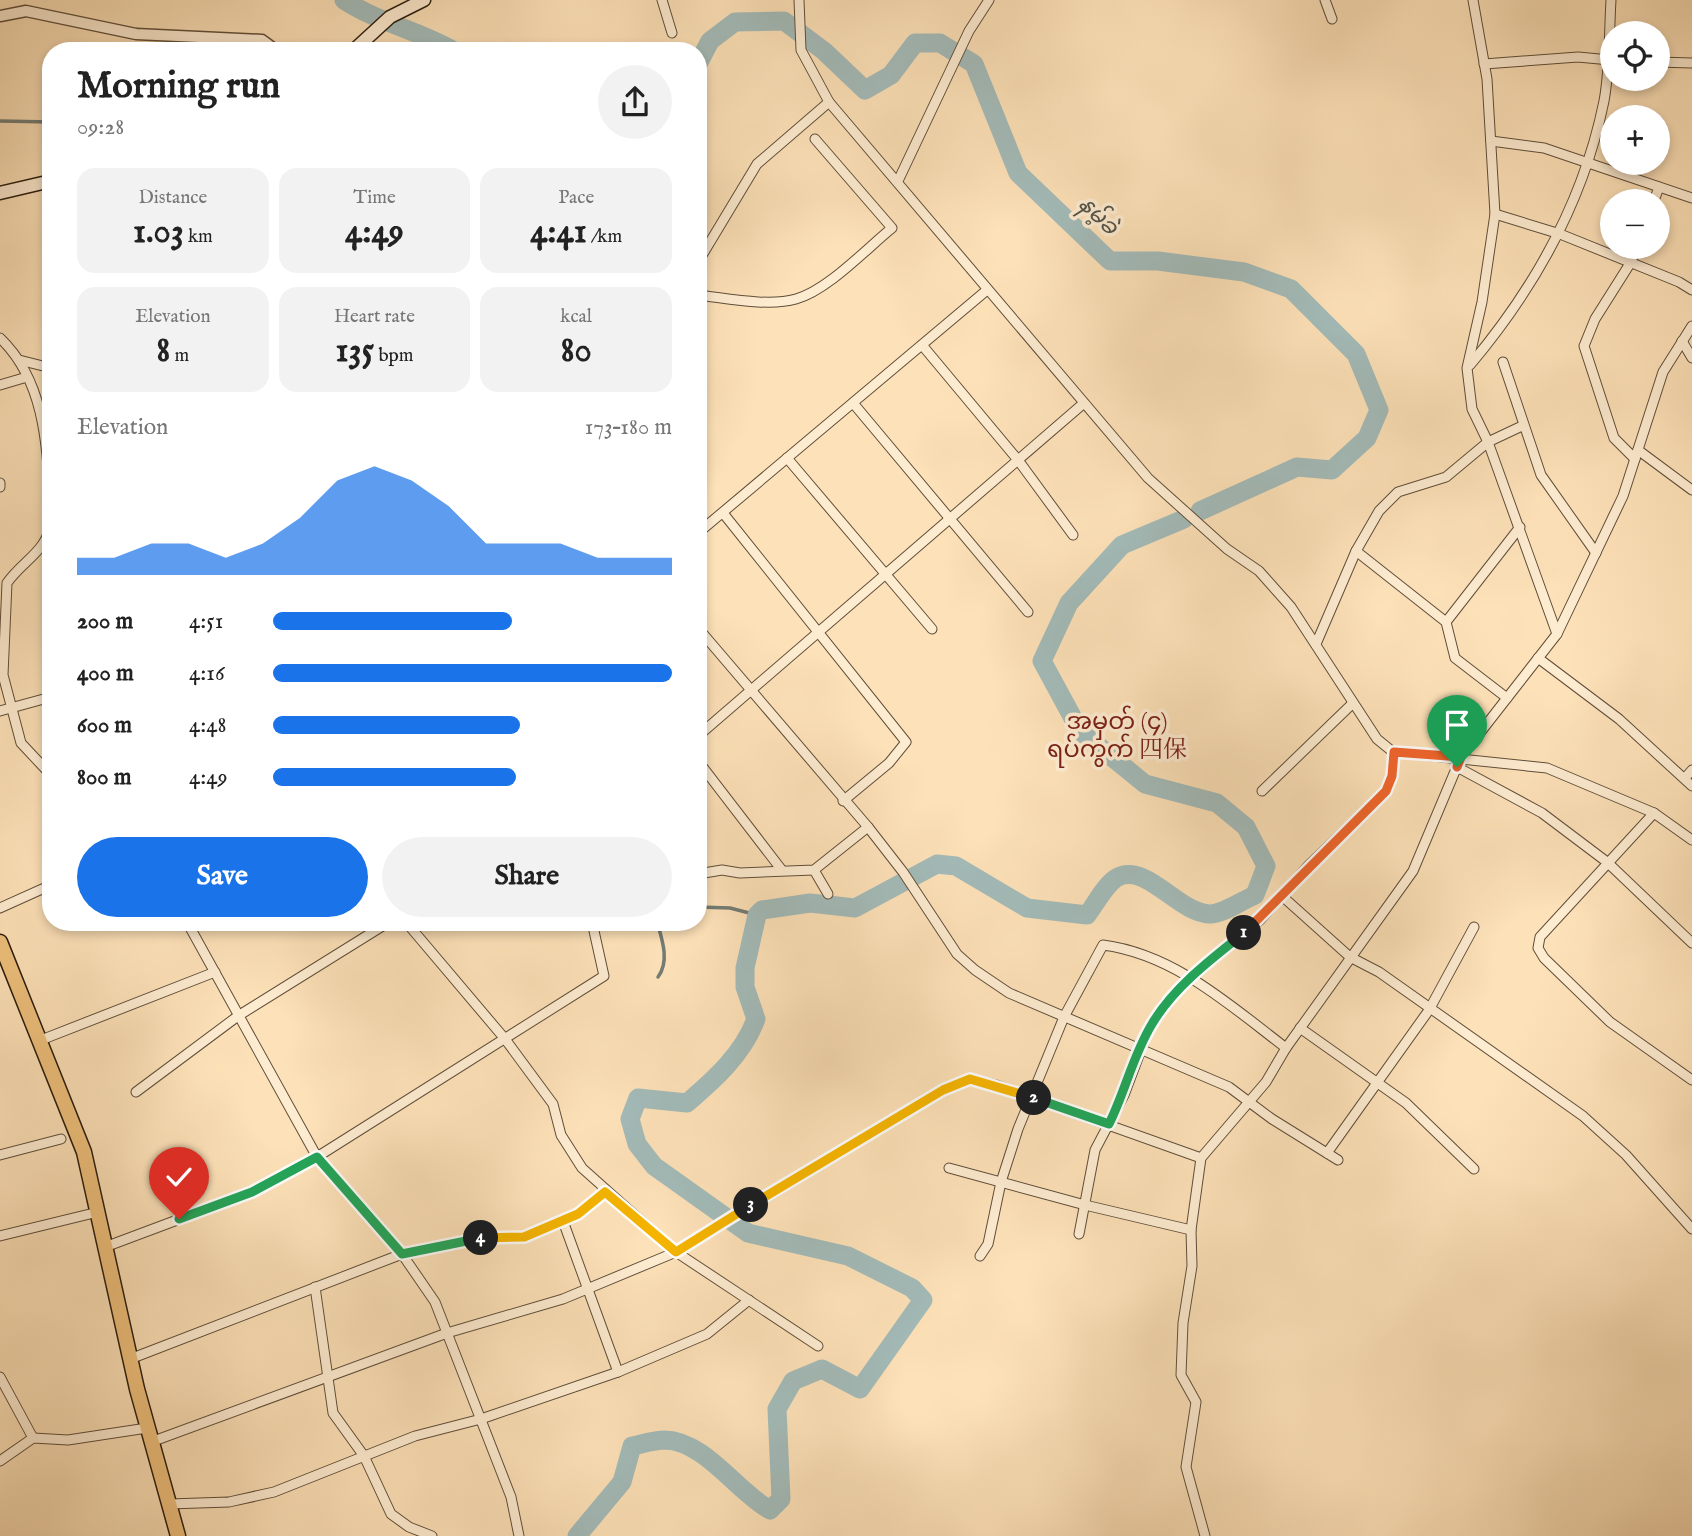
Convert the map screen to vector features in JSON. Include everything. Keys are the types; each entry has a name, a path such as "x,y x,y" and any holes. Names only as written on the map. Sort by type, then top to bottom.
{"highway":[{"path":"0,942 84,1152 130,1359 177,1536"}],"main road":[{"path":"363,42 390,17 424,0"},
{"path":"0,193 42,183"}],"street":[{"path":"662,0 672,33"},
{"path":"799,0 801,50 829,102 1148,478 1227,549 1259,571 1291,607 1377,739 1394,752 1459,762 1546,768 1654,813 1692,840"},
{"path":"898,181 969,31 989,0"},
{"path":"1325,0 1332,19"},
{"path":"1473,0 1484,64 1495,214 1482,302 1467,368 1472,409 1488,442 1557,634"},
{"path":"1610,21 1611,0"},
{"path":"0,16 26,11 136,34 265,42"},
{"path":"1484,64 1578,57 1600,59"},
{"path":"1670,62 1692,63"},
{"path":"1467,368 1508,319 1560,234 1587,163 1605,91"},
{"path":"707,247 757,164 829,102"},
{"path":"707,296 745,301 796,299 828,281 892,228 815,139"},
{"path":"1490,141 1544,148 1692,198"},
{"path":"1495,214 1560,234 1679,282 1692,290"},
{"path":"1632,259 1595,319 1584,346 1614,438 1692,490"},
{"path":"707,526 987,290"},
{"path":"1205,1536 1186,1467 1196,1402 1181,1375 1183,1323 1192,1266 1191,1230 1201,1158 1251,1100 1413,871 1459,762 1557,634 1623,496 1664,372 1692,326"},
{"path":"0,338 19,360 42,423"},
{"path":"1682,341 1692,358"},
{"path":"922,345 1018,460 1073,535"},
{"path":"19,360 42,366"},
{"path":"1503,362 1522,426 1541,475 1596,553"},
{"path":"0,385 27,377"},
{"path":"853,402 1028,612"},
{"path":"707,729 1084,403"},
{"path":"1316,644 1356,551 1379,511 1398,492 1446,477 1488,442 1522,426"},
{"path":"787,458 932,629"},
{"path":"723,513 906,742 889,763 843,801"},
{"path":"1446,622 1520,527"},
{"path":"42,547 7,583 3,675 21,743 42,765"},
{"path":"1356,551 1446,622 1455,658 1507,698"},
{"path":"707,639 843,801 868,827 903,872 957,954 975,970 1009,993 1229,1087 1251,1100 1272,1119 1338,1160"},
{"path":"1538,658 1619,719 1692,786"},
{"path":"0,711 42,699"},
{"path":"1262,791 1352,704"},
{"path":"1079,1234 1095,1150 1124,1095 1140,1049 1165,1003 1260,920 1386,791 1392,776 1394,752"},
{"path":"1459,762 1542,813 1608,862 1692,943"},
{"path":"1685,778 1692,770"},
{"path":"707,773 781,869"},
{"path":"1654,813 1540,937 1538,948 1544,958 1610,1022 1692,1080"},
{"path":"707,872 722,870 740,873 781,869 814,870 868,827"},
{"path":"814,870 828,894"},
{"path":"0,908 42,889"},
{"path":"1282,895 1350,957 1379,972 1429,1010 1583,1116 1626,1155 1692,1229"},
{"path":"1327,1153 1429,1010 1474,927"},
{"path":"192,931 317,1157 402,1254 435,1302 511,1497 519,1536"},
{"path":"136,1092 238,1016 375,931"},
{"path":"414,931 505,1039 553,1104 561,1135 582,1168 605,1192 676,1252 818,1346"},
{"path":"105,1247 252,1192 317,1157 604,976 597,933"},
{"path":"980,1256 988,1244 1001,1182 1031,1097 1064,1017 1103,945 1125,948 1193,977 1286,1048"},
{"path":"41,1040 215,972"},
{"path":"1300,1028 1406,1103 1474,1170"},
{"path":"151,1443 447,1333 589,1288 676,1252 943,1090 970,1079 1031,1097 1201,1158"},
{"path":"0,1154 61,1139"},
{"path":"949,1168 1191,1230"},
{"path":"130,1359 402,1254 475,1238 524,1237 578,1214 605,1192"},
{"path":"0,1236 97,1212"},
{"path":"563,1221 618,1373"},
{"path":"315,1287 333,1413 364,1456 391,1514 409,1527 432,1536"},
{"path":"169,1504 229,1502 274,1492 415,1436 481,1419 618,1373 707,1334 749,1300"},
{"path":"0,1377 33,1438"},
{"path":"0,1461 33,1438 68,1440 147,1428"}],"waterway":[{"name":"နမ့်ခဲ","path":"344,0 371,15 437,42"},
{"name":"နမ့်ခဲ","path":"707,47 710,41 735,22 784,21 824,51 865,90 891,75 915,43 940,43 974,64 1018,173 1110,261 1158,261 1244,272 1291,289 1356,354 1379,410 1367,438 1332,470 1297,467 1200,511"},
{"path":"0,121 42,122"},
{"path":"577,1536 622,1482 632,1446 657,1441 680,1443 694,1449 770,1510 781,1499 777,1409 793,1381 822,1369 860,1389 923,1300 912,1288 848,1256 748,1233 654,1166 637,1144 630,1119 638,1098 687,1103 708,1085 744,1044 756,1019 745,987 745,968 757,915 762,910 810,903 855,908 937,864 956,866 1027,908 1087,915 1109,884 1118,877 1129,875 1151,882 1198,912 1210,914 1255,895 1266,866 1246,827 1217,803 1145,784 1080,731 1042,661 1069,603 1122,545 1184,519"},
{"path":"707,907 730,908 757,915"},
{"path":"658,977 664,964 660,931"}],"district":[{"name":"အမှတ် (၄) ရပ်ကွက် 四保","path":"1117,736"}],"route":[{"path":"179,1219 252,1192 317,1157 402,1254 475,1238 524,1237 578,1214 605,1192 676,1252 943,1090 970,1079 996,1085 1109,1124 1124,1095 1150,1026 1165,1003 1260,920 1309,865 1386,791 1392,776 1394,752 1461,757 1457,767"}]}
